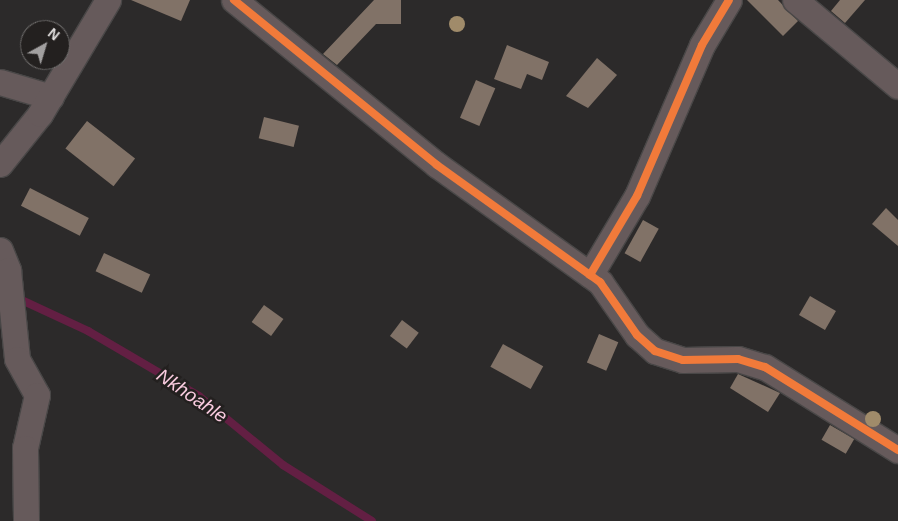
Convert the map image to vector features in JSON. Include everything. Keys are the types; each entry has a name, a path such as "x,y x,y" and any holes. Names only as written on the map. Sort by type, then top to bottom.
{"street":[{"path":"0,164 51,97 108,0"},
{"path":"234,0 437,165 590,275 655,351 682,360 738,359 765,367 898,450"},
{"path":"590,275 637,196 702,45 729,0"},
{"path":"795,0 898,86"},
{"path":"0,82 51,97"},
{"path":"0,250 10,279 17,360 37,395 25,448 26,521"}],"building":[{"path":"131,0 190,0 181,21"},
{"path":"374,0 401,0 401,24 376,24 337,65 323,54"},
{"path":"747,0 778,0 798,21 783,36"},
{"path":"840,0 865,0 845,23 831,11"},
{"path":"507,45 549,62 542,80 527,74 521,89 494,79"},
{"path":"597,58 617,75 588,108 566,96"},
{"path":"476,80 495,88 479,126 460,118"},
{"path":"264,117 299,126 294,147 259,138"},
{"path":"87,121 135,159 114,186 65,149"},
{"path":"30,188 89,218 80,236 21,206"},
{"path":"886,208 898,220 898,246 872,224"},
{"path":"643,220 659,229 640,262 625,253"},
{"path":"104,253 150,275 142,293 96,271"},
{"path":"810,296 836,311 825,330 799,315"},
{"path":"264,305 283,319 271,336 252,322"},
{"path":"402,320 419,333 407,349 390,336"},
{"path":"599,334 618,342 606,371 587,363"},
{"path":"503,344 543,366 531,389 490,367"},
{"path":"738,374 780,393 768,412 730,388"},
{"path":"830,425 854,439 846,454 822,440"}],"waterway":[{"name":"Nkhoahle","path":"15,297 88,331 199,396 283,465 372,521"}],"cycle path":[{"path":"234,0 437,165 600,282 637,335 655,351 683,360 738,359 765,367 898,450"},
{"path":"590,275 637,196 702,45 729,0"}]}
